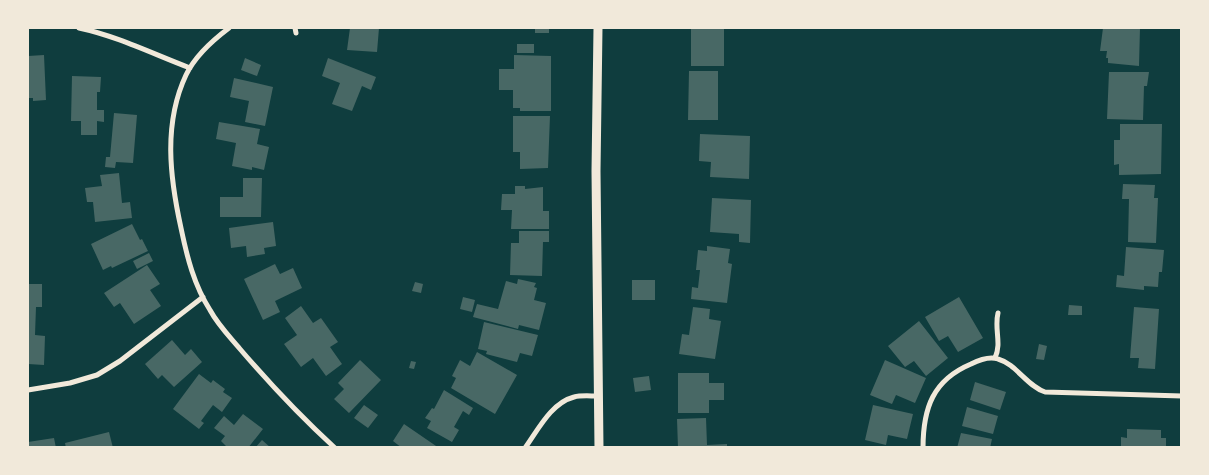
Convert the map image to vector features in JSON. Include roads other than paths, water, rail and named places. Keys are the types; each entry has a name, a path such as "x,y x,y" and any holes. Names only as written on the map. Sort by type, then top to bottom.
{"street":[{"path":"79,28 130,43 190,68"},
{"path":"229,28 210,44 190,68 183,82 176,106 171,135 170,165 176,206 188,260 203,297 218,323 309,425 335,448"},
{"path":"598,28 596,163 599,448"},
{"path":"28,390 70,383 97,375 120,361 203,297"},
{"path":"995,358 999,348 996,326 998,312"},
{"path":"923,448 926,415 938,387 952,373 978,361 995,358 1002,361 1038,388 1048,392 1182,396"},
{"path":"525,448 549,414 561,402 577,396 597,396"}]}
